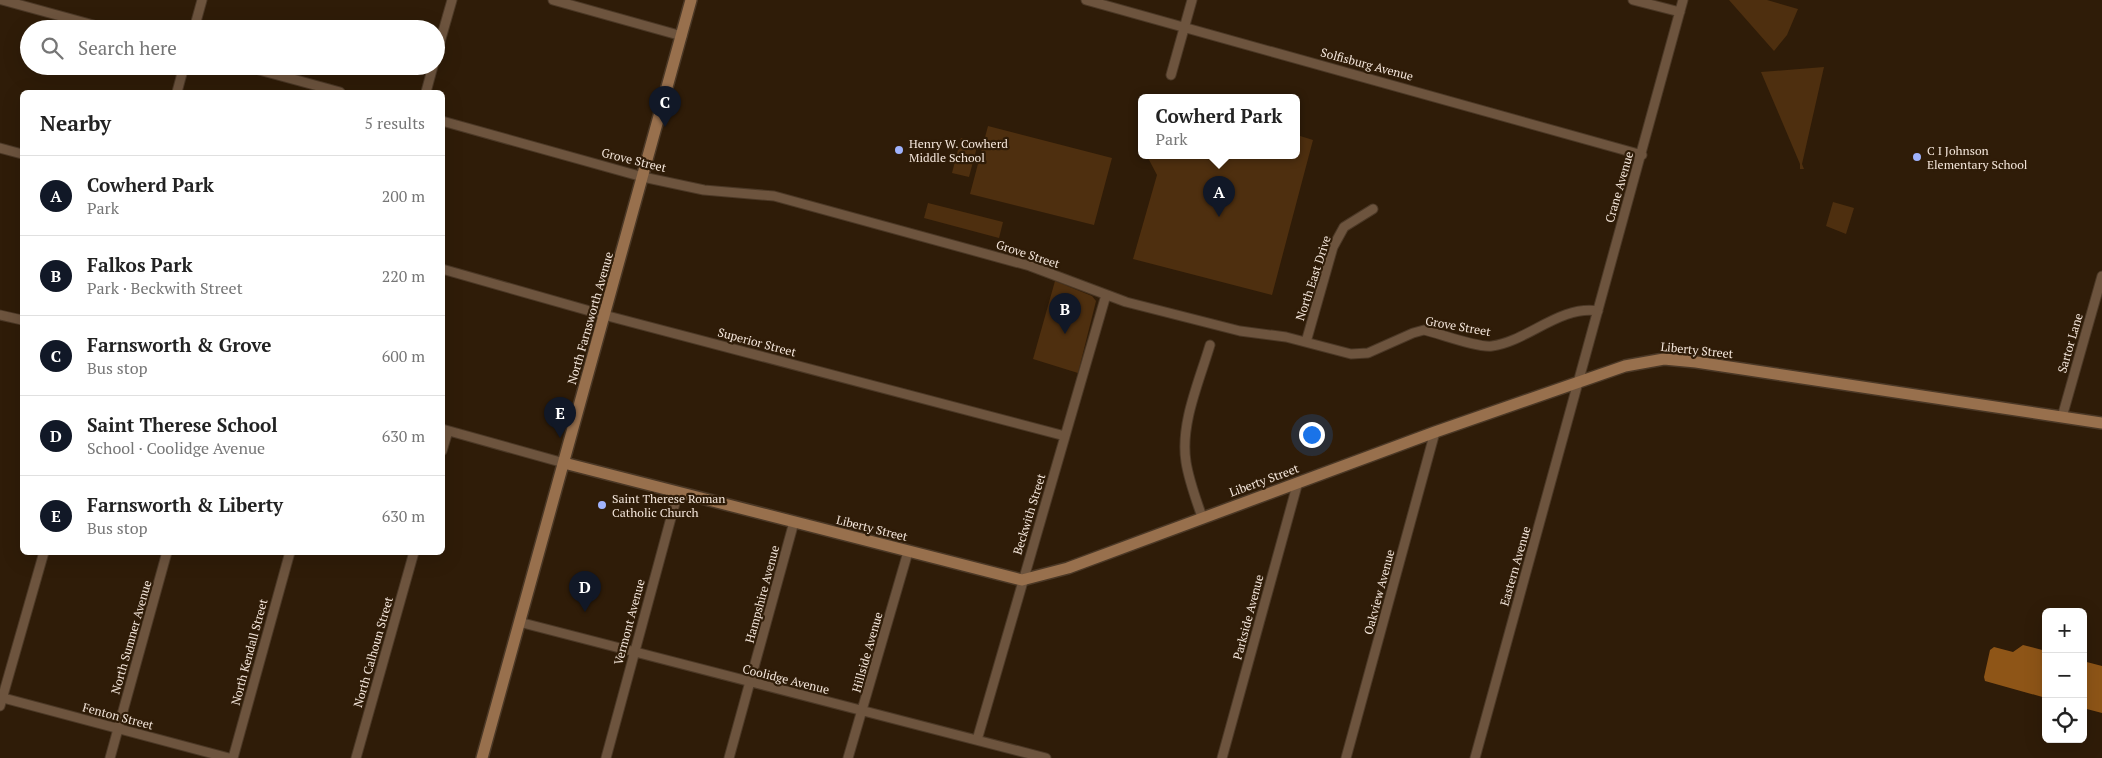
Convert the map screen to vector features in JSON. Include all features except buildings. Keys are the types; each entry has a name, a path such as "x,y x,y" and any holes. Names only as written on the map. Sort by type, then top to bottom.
{"street":[{"path":"2,0 75,20"},
{"path":"196,20 202,0"},
{"path":"445,24 452,0"},
{"path":"553,0 682,36"},
{"name":"North Farnsworth Avenue","path":"482,758 692,0"},
{"name":"Solfisburg Avenue","path":"1086,0 1642,155"},
{"path":"1171,75 1192,0"},
{"path":"1633,0 1680,12"},
{"name":"Crane Avenue","path":"1580,382 1683,0"},
{"path":"178,90 182,75"},
{"path":"278,75 333,90"},
{"path":"427,90 431,75"},
{"name":"Grove Street","path":"445,122 643,177 704,190 774,196 1030,266 1106,295 1230,329 1306,342 1351,354 1368,353 1413,332 1424,330 1492,346 1571,313 1585,309 1598,311"},
{"path":"0,148 20,153"},
{"name":"North East Drive","path":"1306,342 1333,247 1344,227 1373,209"},
{"name":"Superior Street","path":"445,270 604,315 1065,436"},
{"name":"Sartor Lane","path":"2062,417 2102,276"},
{"name":"Beckwith Street","path":"977,740 1106,295"},
{"path":"0,314 20,319"},
{"path":"1202,518 1191,484 1185,447 1190,416 1210,345"},
{"name":"Liberty Street","path":"445,430 564,463 1022,580 1068,568 1435,432 1638,362 1677,359 2102,423"},
{"name":"Eastern Avenue","path":"1475,758 1580,382"},
{"name":"Oakview Avenue","path":"1346,758 1435,432"},
{"name":"Parkside Avenue","path":"1222,758 1298,482"},
{"name":"Vermont Avenue","path":"606,758 678,492"},
{"name":"Hampshire Avenue","path":"729,758 794,522"},
{"name":"Hillside Avenue","path":"848,758 908,552"},
{"path":"1,700 43,555"},
{"name":"North Sumner Avenue","path":"110,758 166,555"},
{"name":"North Kendall Street","path":"233,758 289,555"},
{"name":"North Calhoun Street","path":"356,758 413,555"},
{"name":"Coolidge Avenue","path":"519,622 1046,758"},
{"name":"Fenton Street","path":"1,700 229,758"}],"shaded area":[{"path":"1729,0 1767,0 1798,9 1787,35 1774,51"},
{"path":"1824,67 1802,164 1804,169 1800,169 1800,164 1761,72"},
{"path":"988,126 1112,158 1094,225 970,194"},
{"path":"1300,136 1313,140 1272,295 1133,259 1157,175 1149,159 1300,159"},
{"path":"961,138 978,143 969,177 952,173"},
{"path":"1833,202 1854,208 1846,234 1826,226"},
{"path":"928,203 1003,222 999,238 924,218"},
{"path":"1055,281 1092,296 1096,301 1078,373 1033,359"},
{"path":"2023,645 2042,650 2042,697 1985,681 1984,677 1990,650 1994,647 2013,652"},
{"path":"2087,662 2102,666 2102,713 2087,709"}],"place":[{"name":"Farnsworth & Grove","path":"665,127"},
{"name":"Henry W. Cowherd Middle School","path":"899,150"},
{"name":"C I Johnson Elementary School","path":"1917,157"},
{"name":"Cowherd Park","path":"1219,217"},
{"name":"Falkos Park","path":"1065,334"},
{"name":"Farnsworth & Liberty","path":"560,438"},
{"name":"Saint Therese Roman Catholic Church","path":"602,505"},
{"name":"Saint Therese School","path":"585,612"}]}
